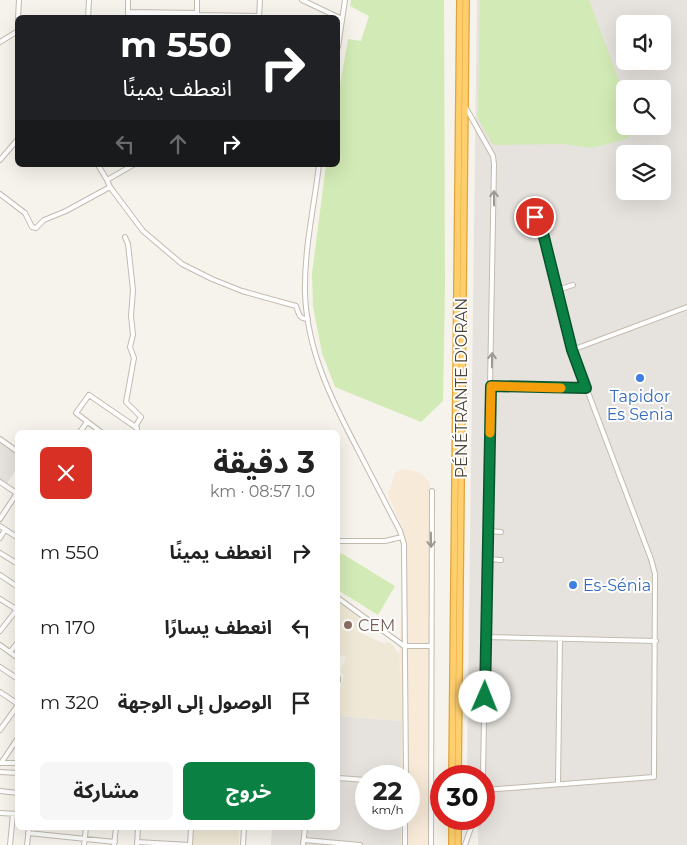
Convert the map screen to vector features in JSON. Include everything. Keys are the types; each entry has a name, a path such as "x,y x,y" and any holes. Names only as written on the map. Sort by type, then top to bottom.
{"highway":[{"name":"PÉNÉTRANTE D'ORAN","path":"458,765 464,106 461,1"},
{"name":"PÉNÉTRANTE D'ORAN","path":"452,765 461,1"},
{"path":"452,830 452,845"},
{"path":"458,830 458,845"}],"street":[{"path":"18,15 19,0"},
{"path":"88,15 89,0"},
{"path":"128,0 128,15 197,15 196,0"},
{"path":"259,15 260,0"},
{"path":"302,0 330,15"},
{"path":"340,20 345,0"},
{"path":"0,42 15,33"},
{"path":"464,106 493,156 494,164 483,765"},
{"path":"0,160 15,142"},
{"path":"99,167 110,187 143,230 182,264 242,291 296,306 300,317 308,319"},
{"path":"107,180 130,167"},
{"path":"320,167 306,265 305,295 308,319 319,367 333,403 402,537 404,553 406,765"},
{"path":"0,194 25,213 32,227 36,228 44,220 66,211 110,187"},
{"path":"495,789 654,777 656,582 651,560 572,350 542,229 532,212"},
{"path":"125,237 128,244 134,290 131,316 133,335 130,347 134,358 126,404 141,417 135,427"},
{"path":"557,290 573,285"},
{"path":"572,350 687,307"},
{"path":"491,386 586,388"},
{"path":"99,430 76,413 87,396 90,395 138,430"},
{"path":"81,430 87,422"},
{"path":"0,439 15,450"},
{"path":"0,482 15,493"},
{"path":"431,845 430,646 432,491"},
{"path":"0,519 15,497"},
{"path":"0,526 15,536"},
{"path":"0,538 6,530"},
{"path":"488,531 501,532"},
{"path":"340,541 385,541 402,537"},
{"path":"0,553 15,562"},
{"path":"488,559 501,560"},
{"path":"0,575 15,585"},
{"path":"0,599 15,607"},
{"path":"340,601 404,646 430,646"},
{"path":"0,631 15,611"},
{"path":"0,620 5,624"},
{"path":"486,637 656,641"},
{"path":"558,784 560,639"},
{"path":"0,645 15,656"},
{"path":"10,652 15,646"},
{"path":"0,667 15,677"},
{"path":"0,693 15,703"},
{"path":"0,730 15,709"},
{"path":"0,763 15,742"},
{"path":"0,763 15,763"},
{"path":"0,772 15,773"},
{"path":"340,778 355,779"},
{"path":"0,791 15,793"},
{"path":"0,813 15,814 10,845"},
{"path":"27,845 29,830"},
{"path":"84,845 86,830"},
{"path":"28,833 115,843 116,830"},
{"path":"138,830 137,843 190,845 191,830"},
{"path":"243,845 244,830"},
{"path":"305,830 303,843 360,845"},
{"path":"405,830 405,845"},
{"path":"465,845 470,830"}],"shaded area":[{"path":"477,0 687,0 687,845 478,845 478,830 495,830 495,765 467,765"},
{"path":"0,437 15,448 15,471 7,483 0,479"},
{"path":"403,469 412,470 423,475 430,484 432,765 430,765 430,830 433,830 433,845 401,845 401,830 420,830 420,765 401,765 399,655 405,541 403,528 388,496 395,473"},
{"path":"340,604 362,619 357,631 385,644 386,641 392,644 399,654 402,721 340,716 340,688 344,675 340,672 346,657 340,655"},
{"path":"340,716 402,721 401,765 355,765 355,830 401,830 401,845 271,845 272,830 340,830"},
{"path":"193,830 239,830 239,845 192,845"}],"green space":[{"path":"351,0 444,0 445,286 443,401 421,422 335,387 322,353 313,307 312,273 326,167 340,167 340,85 348,39 361,41 369,16 350,6"},
{"path":"480,0 589,0 619,80 616,80 616,135 632,135 623,140 592,148 562,144 493,145 478,118"},
{"path":"341,553 395,586 378,615 340,591"}],"slow traffic":[{"path":"490,433 491,386 561,388"}],"place":[{"name":"Tapidor Es Senia","path":"640,378"},
{"name":"Es-Sénia","path":"573,585"},
{"name":"CEM","path":"348,625"}],"route":[{"path":"485,697 491,386 586,388 572,350 542,229 535,217"}]}
